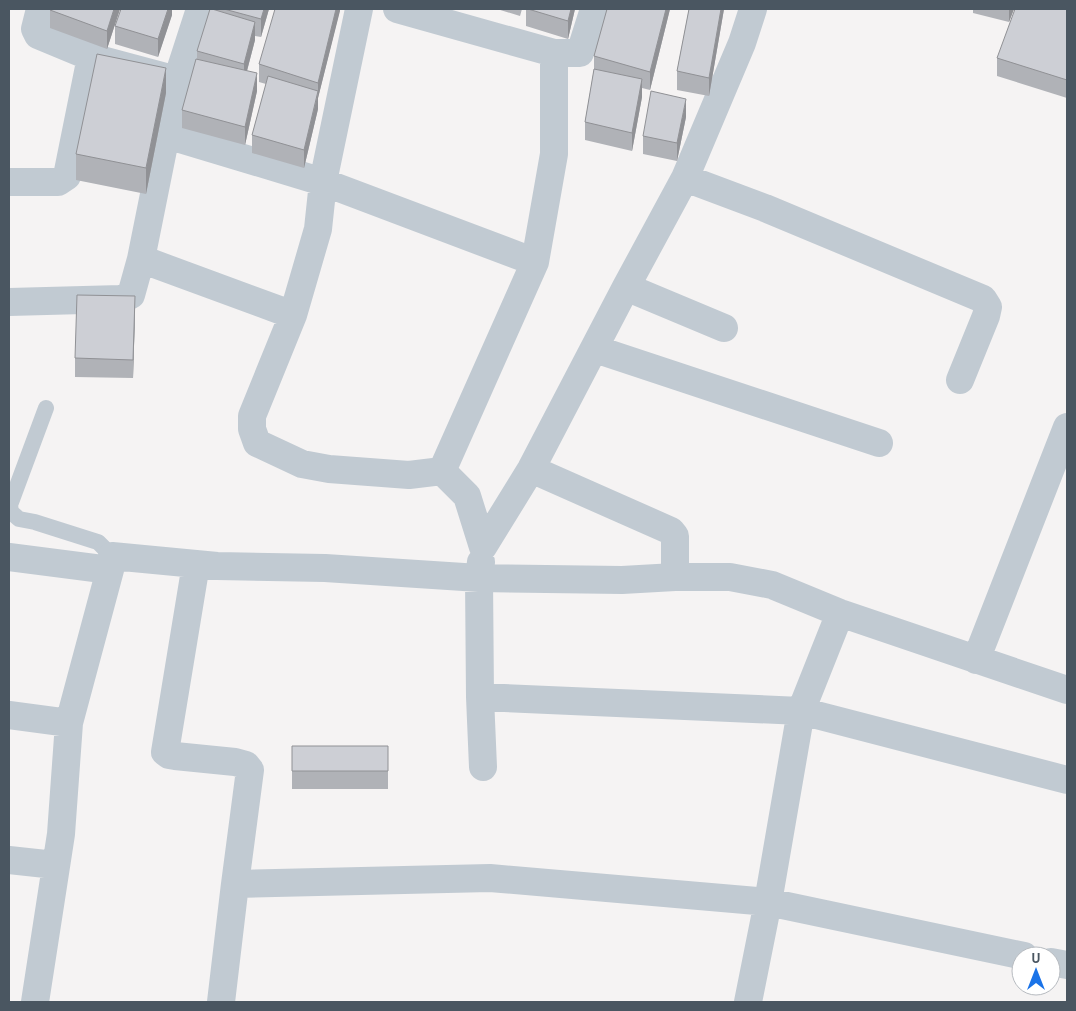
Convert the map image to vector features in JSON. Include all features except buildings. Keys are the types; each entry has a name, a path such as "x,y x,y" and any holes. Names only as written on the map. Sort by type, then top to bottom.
{"street":[{"path":"40,9 35,29 38,35 91,57 177,80"},
{"path":"9,302 121,299 131,295 141,259 177,80 200,9"},
{"path":"359,9 323,182 318,229 293,315 252,416 252,429 257,443 302,464 329,469 409,475 442,470"},
{"path":"397,9 554,53 580,53 594,9"},
{"path":"483,547 532,469 685,178 742,42 753,9"},
{"path":"442,470 535,262 554,154 554,53"},
{"path":"9,182 58,182 67,176 91,57"},
{"path":"167,135 323,182 535,262"},
{"path":"685,178 765,208 983,299 988,307 986,316 960,380"},
{"path":"141,259 293,315"},
{"path":"626,287 724,328"},
{"path":"595,349 879,443"},
{"path":"976,660 1067,427"},
{"path":"532,469 671,532 675,536 675,577"},
{"path":"442,470 467,496 483,547 479,578 480,697 483,767"},
{"path":"9,557 111,563 325,568 479,578 622,580 675,577 730,577 772,586 840,613 1067,690"},
{"path":"35,1002 61,834 69,723 111,563"},
{"path":"196,564 165,752 168,755 235,762 246,765 250,770 234,884 221,1002"},
{"path":"748,1002 768,902 800,711 840,613"},
{"path":"480,697 800,711 1067,780"},
{"path":"9,715 69,723"},
{"path":"9,860 55,866"},
{"path":"234,884 490,878 768,902 1011,953"}],"lane":[{"path":"46,408 10,505 11,512 19,519 35,522 98,542 111,563"}]}
